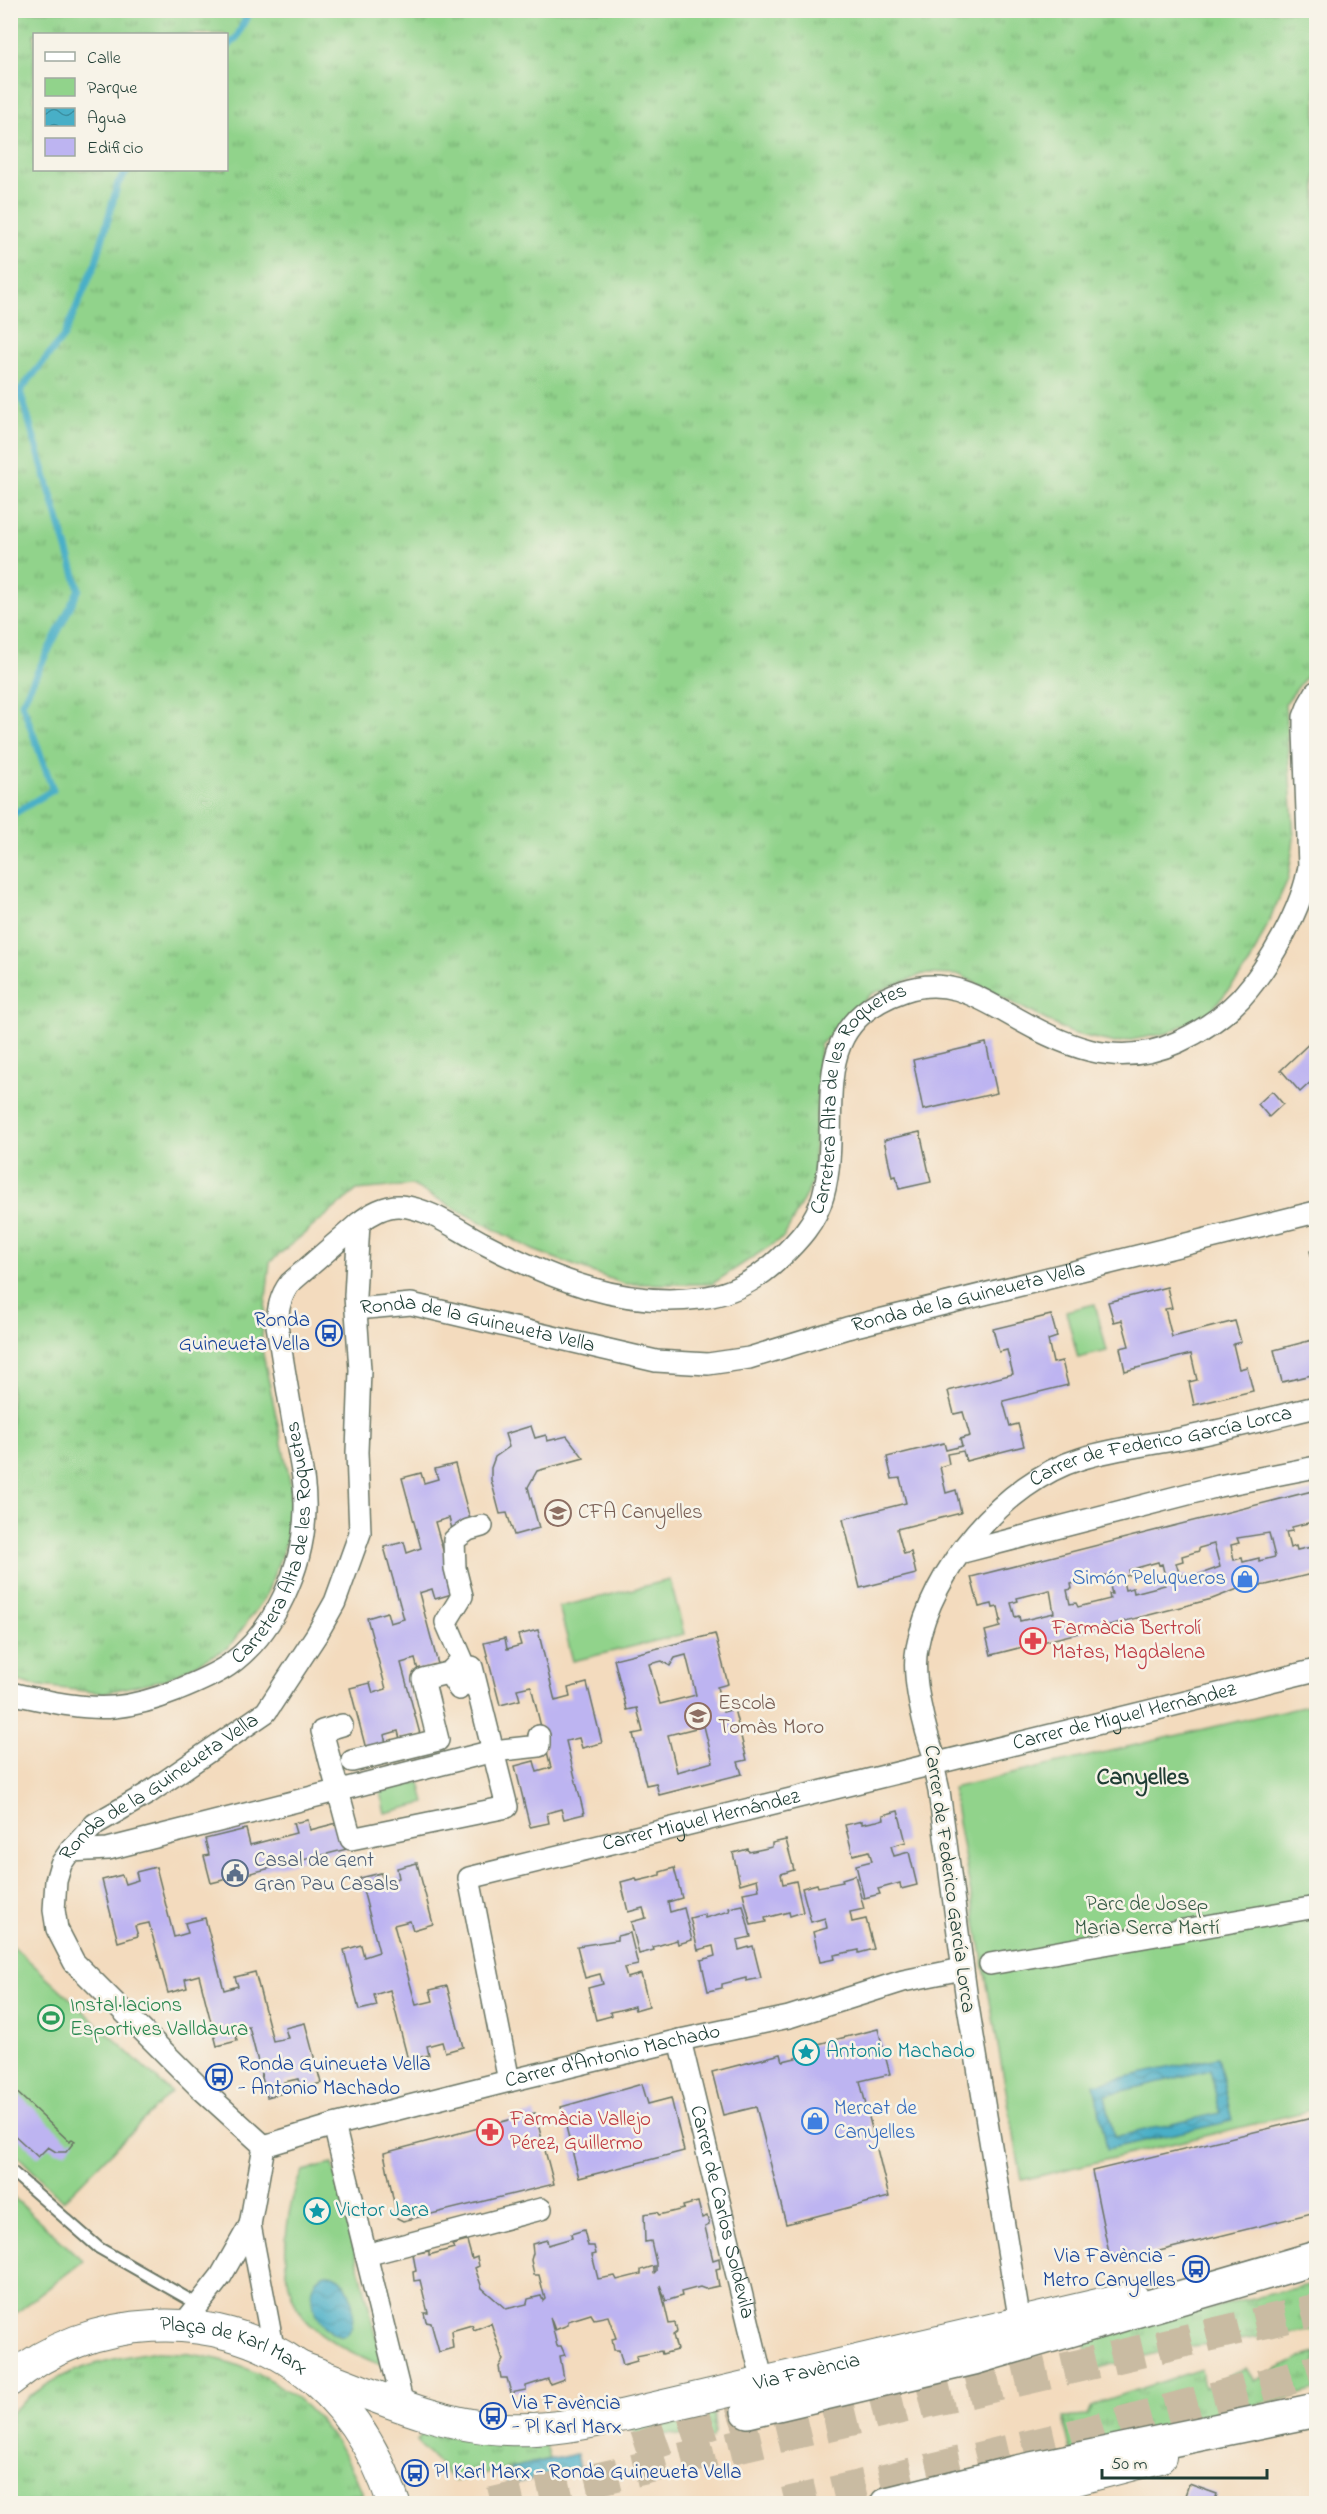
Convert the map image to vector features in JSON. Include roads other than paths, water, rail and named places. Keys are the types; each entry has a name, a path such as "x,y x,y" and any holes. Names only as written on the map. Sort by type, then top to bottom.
{"highway":[{"path":"748,2411 974,2358 1317,2257"},
{"path":"887,2504 1017,2472 1317,2412"}],"street":[{"name":"Carretera Alta de les Roquetes","path":"10,1693 85,1706 134,1705 160,1697 228,1665 258,1636 284,1594 296,1565 305,1510 302,1470 277,1325 278,1308 283,1293 290,1284 369,1215 390,1207 416,1209 489,1246 595,1291 640,1300 687,1300 717,1296 753,1279 771,1267 810,1225 818,1210 826,1181 830,1136 831,1071 834,1057 840,1041 850,1027 880,1001 922,986 952,986 1078,1048 1118,1056 1154,1052 1194,1034 1230,1009 1260,974 1291,919 1306,883 1309,866 1303,746 1304,717 1317,692"},
{"name":"Ronda de la Guineueta Vella","path":"264,2146 106,1995 69,1954 57,1929 54,1895 61,1864 69,1851 95,1824 147,1794 266,1712 335,1602 360,1533 357,1452 360,1370 356,1309 411,1304 656,1361 708,1364 749,1358 848,1328 1317,1212"},
{"path":"356,1309 359,1223"},
{"name":"Carrer de Federico García Lorca","path":"1020,2324 963,1969 939,1791 933,1764 935,1759 919,1705 916,1649 931,1601 963,1552 990,1517 1020,1491 1046,1474 1080,1459 1203,1434 1317,1407"},
{"path":"963,1552 1219,1486 1317,1467"},
{"path":"342,1725 322,1731 334,1792 351,1839 507,1807 493,1751 462,1682 462,1659 446,1622 462,1596 455,1569 454,1540 468,1530 482,1526"},
{"name":"Carrer de Miguel Hernández","path":"933,1764 1317,1670"},
{"path":"352,1761 438,1740 423,1679 485,1683 499,1712"},
{"path":"69,1851 108,1849 493,1751 539,1746 539,1736"},
{"name":"Carrer Miguel Hernández","path":"509,2081 469,1878 933,1764"},
{"path":"990,1964 1317,1907"},
{"name":"Carrer d'Antonio Machado","path":"264,2146 334,2125 509,2081 680,2040 789,2017 903,1982 963,1969"},
{"name":"Carrer de Carlos Soldevila","path":"680,2040 763,2383"},
{"path":"334,2125 403,2405"},
{"path":"190,2316 221,2276 250,2225 264,2146"},
{"path":"366,2255 541,2210"},
{"path":"250,2225 287,2360"},
{"name":"Via Favència","path":"287,2360 403,2405 466,2424 504,2429 543,2429 584,2424 1317,2257"},
{"name":"Plaça de Karl Marx","path":"10,2380 47,2355 72,2343 99,2334 190,2316 287,2360 329,2393 360,2431 386,2480 394,2504"},
{"path":"981,2504 1317,2412"}],"lane":[{"path":"10,2170 99,2248 190,2316"}],"water":[{"path":"1218,2057 1232,2121 1107,2149 1094,2084","holes":["1210,2070 1220,2113 1114,2137 1105,2095"]},
{"path":"326,2274 333,2275 343,2283 352,2303 353,2316 349,2332 341,2336 331,2332 315,2309 312,2294 315,2282"},
{"path":"577,2454 580,2468 507,2485 511,2468"}],"waterway":[{"path":"228,47 237,37 250,10"},
{"path":"10,816 53,790 22,703 79,589 20,391 64,336 96,262 118,183 127,171"}],"tunnel":[{"path":"491,2504 1316,2310"},
{"path":"785,2504 1069,2437 1316,2371"},
{"path":"636,2449 748,2411"}],"place":[{"name":"Ronda Guineueta Vella","path":"329,1333"},
{"name":"CFA Canyelles","path":"558,1513"},
{"name":"Simón Peluqueros","path":"1245,1579"},
{"name":"Farmàcia Bertrolí Matas, Magdalena","path":"1033,1641"},
{"name":"Escola Tomàs Moro","path":"698,1716"},
{"name":"Casal de Gent Gran Pau Casals","path":"235,1873"},
{"name":"Instal·lacions Esportives Valldaura","path":"51,2018"},
{"name":"Antonio Machado","path":"806,2052"},
{"name":"Ronda Guineueta Vella - Antonio Machado","path":"219,2077"},
{"name":"Mercat de Canyelles","path":"815,2121"},
{"name":"Farmàcia Vallejo Pérez, Guillermo","path":"490,2132"},
{"name":"Victor Jara","path":"317,2211"},
{"name":"Via Favència - Metro Canyelles","path":"1196,2269"},
{"name":"Via Favència - Pl Karl Marx","path":"493,2416"},
{"name":"Pl Karl Marx - Ronda Guineueta Vella","path":"415,2473"}],"district":[{"name":"Canyelles","path":"1143,1778"}],"park label":[{"name":"Parc de Josep Maria Serra Martí","path":"1147,1917"}]}
